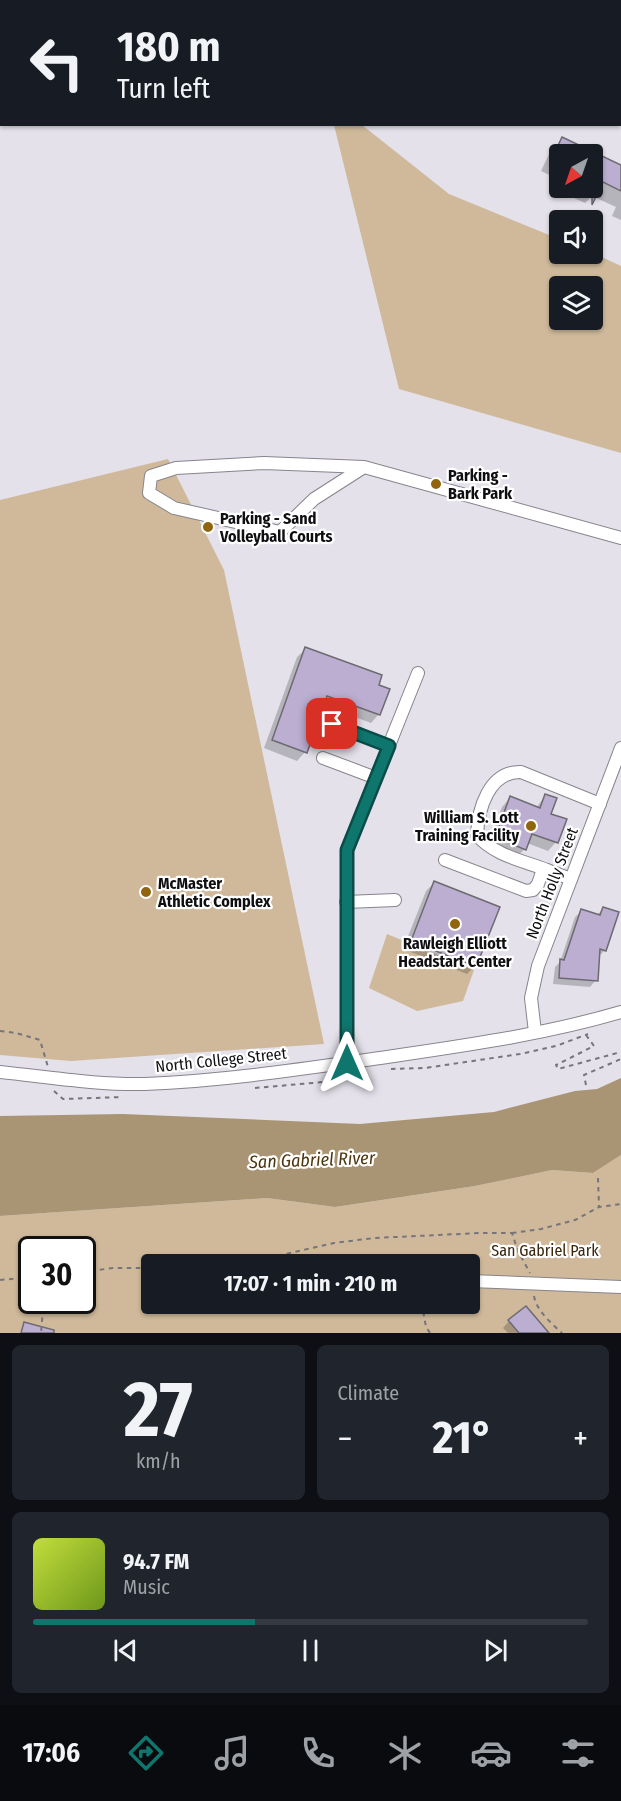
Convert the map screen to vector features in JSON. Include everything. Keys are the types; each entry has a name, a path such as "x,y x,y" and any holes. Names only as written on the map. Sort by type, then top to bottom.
{"street":[{"path":"364,468 314,499 280,532 174,508 149,493 151,476 176,468 264,463 364,468 621,538"},
{"path":"347,1063 347,850 418,673"},
{"path":"332,724 389,746"},
{"name":"North Holly Street","path":"535,1032 531,998 538,966 621,748"},
{"path":"323,758 376,778"},
{"path":"571,879 483,843 477,835 483,806 492,786 500,777 510,772 521,772 600,804"},
{"path":"444,860 526,891 533,890 542,872 547,870"},
{"path":"346,902 395,900"},
{"name":"North College Street","path":"0,1072 79,1081 144,1084 208,1079 347,1063 447,1048 535,1032 621,1012"},
{"path":"480,1281 621,1287"}],"path":[{"path":"586,1035 594,1046 556,1065 558,1069 621,1052"},
{"path":"586,1085 584,1075 621,1059"},
{"path":"598,1178 599,1207"},
{"path":"285,1254 334,1243 374,1238 512,1233 541,1229 574,1220 599,1207 621,1204"},
{"path":"512,1233 518,1251 530,1273"},
{"path":"96,1270 141,1268"},
{"path":"0,1280 18,1278"},
{"path":"533,1289 534,1300 551,1323 562,1333"},
{"path":"41,1333 43,1314"},
{"path":"424,1314 426,1327 430,1333"}],"green space":[{"path":"334,126 363,126 449,194 549,235 549,264 603,264 603,258 621,266 621,453 399,389"},
{"name":"McMaster Athletic Complex","path":"168,459 224,570 324,1044 71,1061 0,1055 0,500"},
{"path":"387,934 474,970 463,1001 417,1011 369,988"},
{"name":"San Gabriel Park","path":"621,1155 621,1333 0,1333 0,1216 267,1198 335,1207 475,1186 552,1170 593,1173"}],"water":[{"name":"San Gabriel River","path":"621,1078 621,1155 593,1173 552,1170 475,1186 335,1207 267,1198 0,1216 0,1116 123,1114 360,1124 494,1112 575,1091 597,1089"}],"building":[{"path":"562,137 577,144 559,144"},
{"path":"603,156 621,165 621,191 603,182"},
{"path":"305,647 382,675 379,685 390,689 380,715 327,696 307,753 272,740"},
{"name":"William S. Lott Training Facility","path":"545,794 557,798 551,814 567,819 558,843 532,834 526,850 495,837 510,796 540,808"},
{"name":"Rawleigh Elliott Headstart Center","path":"434,881 500,907 476,967 411,941"},
{"path":"603,907 619,912 606,951 600,949 598,981 559,978 560,959 564,960 581,909 600,915"},
{"path":"526,1306 549,1333 519,1333 508,1320"},
{"path":"24,1322 54,1330 54,1333 21,1333"}],"place":[{"name":"Parking - Bark Park","path":"436,484"},
{"name":"Parking - Sand Volleyball Courts","path":"208,527"},
{"name":"William S. Lott Training Facility","path":"531,826"},
{"name":"McMaster Athletic Complex","path":"146,892"},
{"name":"Rawleigh Elliott Headstart Center","path":"455,924"}],"route":[{"path":"332,724 389,746 347,850 347,1063"}]}
